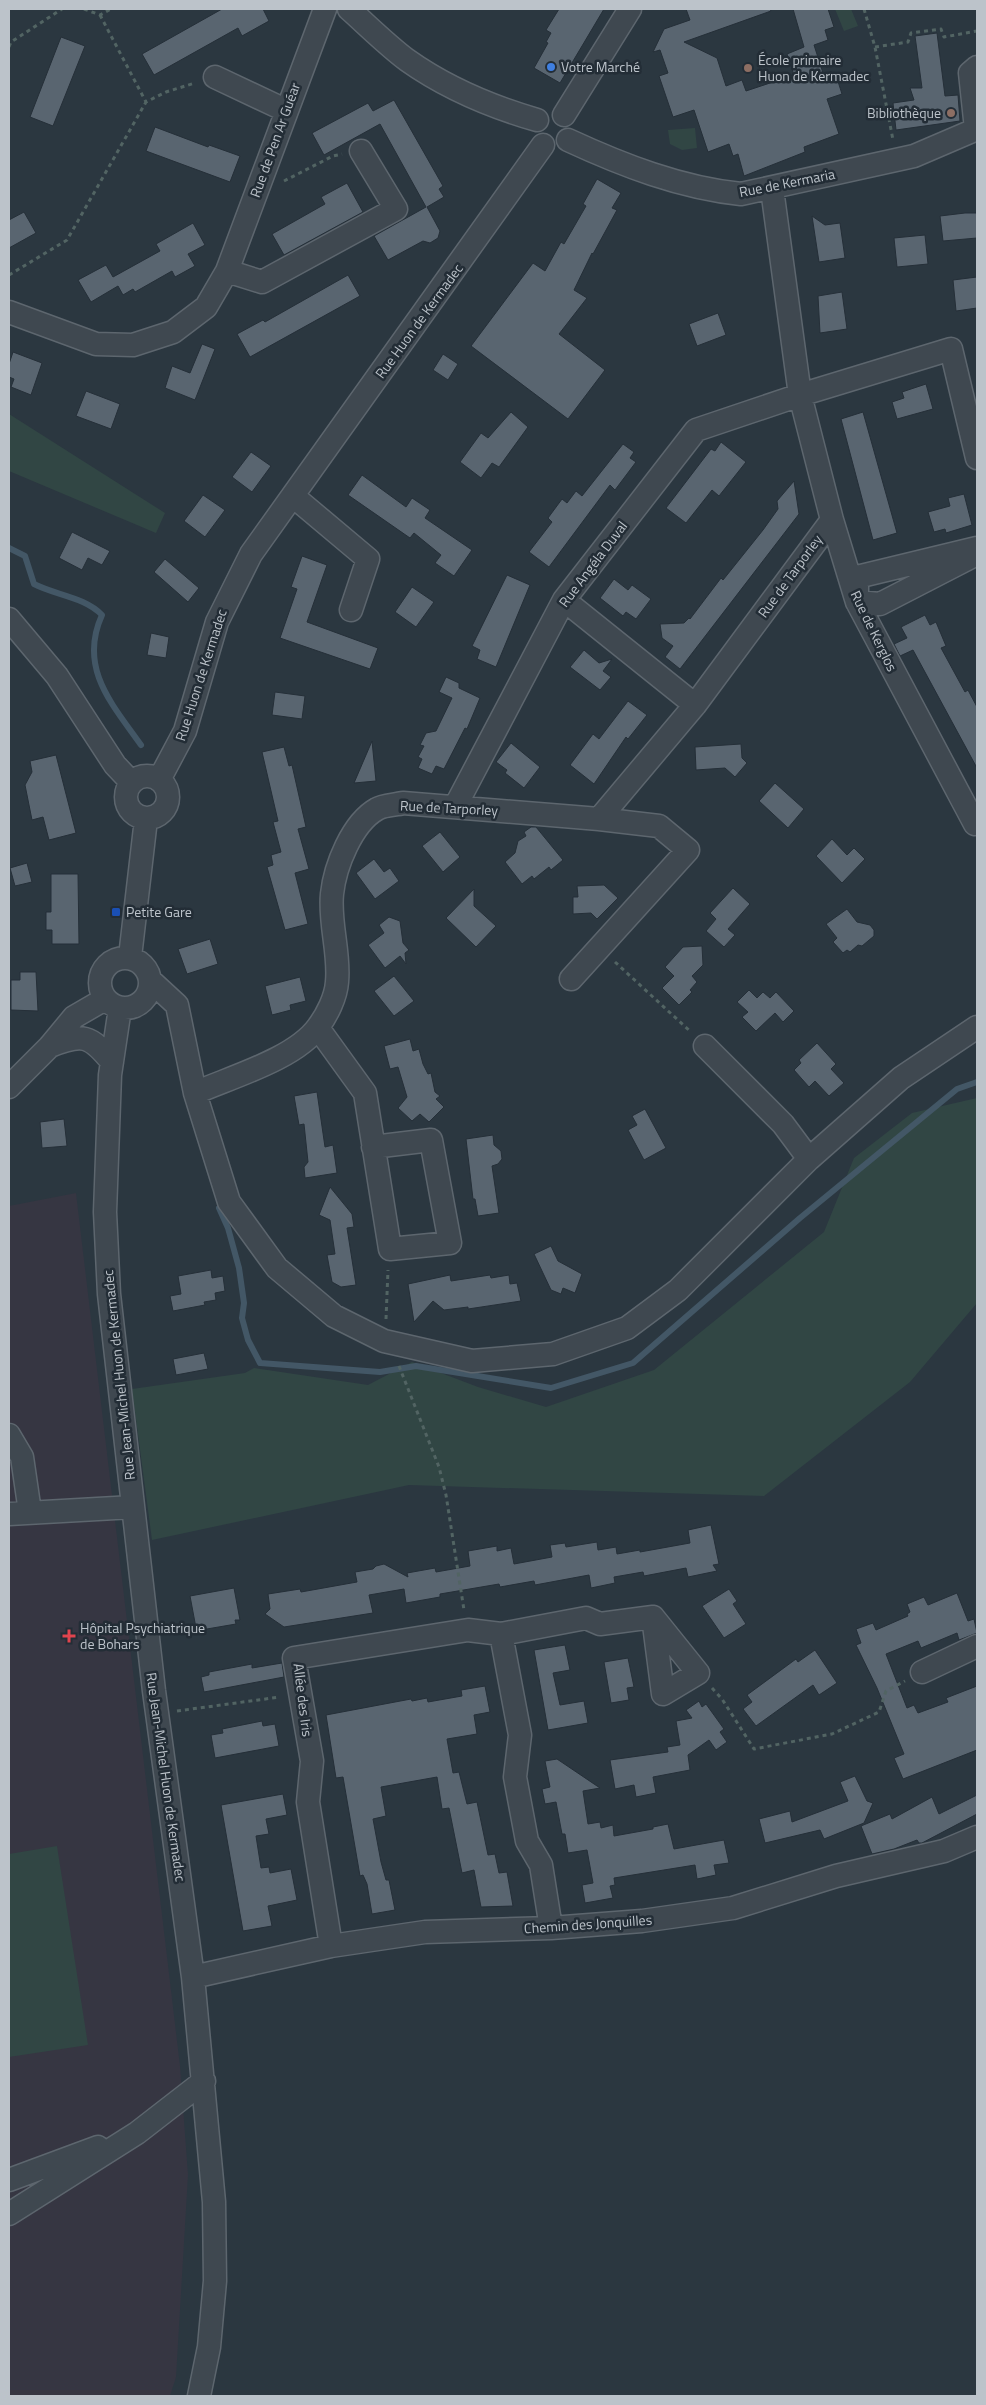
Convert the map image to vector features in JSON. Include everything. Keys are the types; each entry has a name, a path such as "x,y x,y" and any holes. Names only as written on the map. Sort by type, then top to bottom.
{"street":[{"name":"Rue de Pen Ar Guéar","path":"9,312 96,344 133,345 173,332 206,307 227,271 285,110 325,9"},
{"path":"349,9 406,59 439,81 515,114 537,120"},
{"path":"564,115 630,9"},
{"path":"974,70 976,129"},
{"path":"215,77 285,110"},
{"path":"549,111 557,111 564,115 571,126 568,140 556,147 543,145 535,134 537,120 542,114 549,111"},
{"name":"Rue de Kermaria","path":"568,140 602,155 713,192 741,194 772,189 914,156 976,129"},
{"name":"Rue Huon de Kermadec","path":"159,780 185,731 217,622 251,554 543,145"},
{"path":"227,271 262,282 396,209 361,151"},
{"name":"Rue de Kerglos","path":"772,189 800,395 832,520 856,602 976,823"},
{"path":"800,395 952,349 977,458"},
{"name":"Rue Angéla Duval","path":"455,807 564,600 696,430 800,395"},
{"path":"293,496 368,559 351,610"},
{"name":"Rue de Tarporley","path":"599,819 695,705 832,520"},
{"path":"977,548 857,578 856,602 880,604 977,554"},
{"path":"564,600 695,705"},
{"path":"9,619 57,676 114,766 131,782"},
{"path":"144,776 159,780 166,788 168,799 165,810 156,817 146,819 134,815 126,806 125,793 131,782 144,776"},
{"name":"Rue de Tarporley","path":"195,1093 286,1054 301,1044 318,1028 329,1009 337,982 332,894 350,836 378,808 403,803 599,819 659,826 688,850 571,979"},
{"path":"130,957 146,819"},
{"path":"112,1003 100,990 100,979 103,970 110,962 119,958 130,957 144,965 151,981 177,1005 195,1093 229,1202 276,1268 334,1316 384,1341 472,1361 553,1354 626,1328 678,1290 809,1159 901,1078 977,1027"},
{"path":"9,1087 50,1046 74,1017 112,1003 136,1006 147,996 151,981"},
{"name":"Rue Jean-Michel Huon de Kermadec","path":"112,1003 112,1062 105,1212 109,1294 132,1507 193,1977 214,2202 215,2281 209,2348 199,2396"},
{"path":"318,1028 365,1093 373,1147 390,1249 450,1243 431,1140 373,1147"},
{"path":"50,1046 69,1039 84,1038 97,1044 112,1062"},
{"path":"705,1046 783,1124 809,1159"},
{"path":"9,1435 22,1457 20,1513 132,1507"},
{"path":"653,1617 698,1673 663,1694 653,1617"},
{"name":"Allée des Iris","path":"331,1946 308,1802 312,1761 294,1658 468,1630 501,1634 586,1618 600,1624 653,1617"},
{"path":"501,1634 520,1735 515,1777 527,1841 541,1865 551,1928"},
{"path":"922,1672 977,1646"},
{"name":"Chemin des Jonquilles","path":"193,1977 331,1946 425,1932 551,1928 642,1921 732,1908 836,1876 944,1851 977,1837"},
{"path":"9,2214 137,2133 204,2081"},
{"path":"9,2180 137,2133"}],"path":[{"path":"9,47 11,42 62,9"},
{"path":"84,9 100,16 146,102"},
{"path":"100,16 111,9"},
{"path":"864,9 876,47 897,160"},
{"path":"876,47 908,42 911,33 941,29 944,37 977,31"},
{"path":"9,274 67,240 146,102 166,92 215,77"},
{"path":"260,179 276,185 333,156 361,151"},
{"path":"600,948 705,1046"},
{"path":"384,1341 390,1249"},
{"path":"398,1365 439,1467 446,1495 468,1630"},
{"path":"698,1673 722,1699 754,1749 832,1734 879,1712 886,1691 922,1672"},
{"path":"158,1714 301,1695"}],"shaded area":[{"name":"Hôpital Psychiatrique de Bohars","path":"76,1193 180,2066 188,2175 176,2377 170,2396 9,2396 9,1206"}],"green space":[{"path":"835,9 851,9 858,26 844,31"},
{"path":"695,128 697,148 682,150 670,144 668,130"},
{"path":"9,414 165,513 156,533 9,471"},
{"path":"977,1098 977,1303 910,1382 764,1496 409,1485 152,1540 132,1389 245,1373 254,1368 368,1385 412,1362 478,1387 546,1407 654,1370 824,1232 854,1158 912,1113"},
{"path":"57,1846 88,2045 9,2057 9,1854"}],"building":[{"path":"222,9 263,9 269,21 242,36 238,28 154,75 142,54"},
{"path":"559,9 604,9 560,83 534,68 548,43 546,42 551,33 546,30"},
{"path":"686,9 770,9 771,11 684,42 717,58 726,86 742,80 746,91 794,75 787,54 804,47 793,9 828,9 834,27 825,30 828,40 814,45 824,76 835,72 842,94 827,99 839,134 804,147 805,152 744,176 738,154 733,156 729,144 708,152 694,110 673,117 659,76 668,73 660,50 653,52 664,29 690,20"},
{"path":"937,33 945,96 958,95 960,121 896,130 893,103 914,100 910,88 922,88 915,36"},
{"path":"61,37 85,46 53,126 30,117"},
{"path":"394,100 443,186 439,189 444,197 427,207 440,231 438,238 430,243 423,241 388,260 374,236 426,207 380,124 324,155 312,133 368,103 373,111"},
{"path":"155,127 208,147 209,145 240,156 230,182 146,151"},
{"path":"597,179 621,193 612,208 617,210 592,253 574,290 587,298 559,334 605,370 568,419 471,346 533,263 545,271 561,242 564,244 586,206 583,204"},
{"path":"347,183 363,212 284,255 272,234 325,204 321,197"},
{"path":"24,212 36,233 9,248 9,220"},
{"path":"977,213 977,238 943,241 940,216"},
{"path":"812,216 825,225 840,223 845,258 819,262"},
{"path":"193,223 205,245 188,254 195,266 175,277 172,271 135,292 133,289 123,295 118,286 91,302 78,280 106,265 113,277 160,251 156,244"},
{"path":"925,235 928,264 897,267 894,238"},
{"path":"348,275 360,296 250,357 237,334 263,320 265,322"},
{"path":"977,277 977,308 956,311 953,280"},
{"path":"842,292 847,329 820,333 818,296"},
{"path":"718,313 726,335 697,346 689,324"},
{"path":"202,344 215,349 195,400 165,388 172,366 190,373"},
{"path":"13,352 42,363 31,395 11,387 14,379 9,377 9,364"},
{"path":"443,354 458,364 448,380 433,370"},
{"path":"926,384 933,409 897,419 892,402 904,398 902,392"},
{"path":"86,391 120,404 111,429 76,416"},
{"path":"511,412 528,427 499,467 492,463 481,478 460,462 481,433 488,438"},
{"path":"863,412 897,533 873,540 841,419"},
{"path":"721,442 746,462 719,496 712,490 686,523 666,508 711,449 715,451"},
{"path":"623,444 634,452 630,458 636,462 615,490 610,485 549,567 529,552 552,522 548,518 562,499 567,503 576,491 582,496"},
{"path":"251,452 271,466 252,492 232,477"},
{"path":"362,475 406,507 412,498 430,510 425,518 472,550 454,576 435,563 441,555 414,533 410,538 348,495"},
{"path":"794,481 799,514 680,669 665,657 673,646 662,638 660,624 684,623 690,619 721,578 723,580 763,530 778,509 777,501"},
{"path":"964,494 972,525 946,533 945,529 934,532 928,512 950,506 948,498"},
{"path":"203,495 225,510 205,537 184,521"},
{"path":"72,532 110,551 102,565 88,558 82,570 59,558"},
{"path":"302,556 327,565 307,622 378,648 370,669 280,638 297,589 291,587"},
{"path":"165,559 199,588 188,602 154,572"},
{"path":"507,575 530,585 496,667 477,659 480,650 472,646"},
{"path":"614,579 628,590 632,585 651,599 636,619 626,612 623,616 600,598"},
{"path":"412,587 434,602 416,627 395,612"},
{"path":"925,615 930,625 936,622 946,646 941,648 965,692 968,690 977,707 977,768 913,650 900,656 894,644 907,638 901,627"},
{"path":"151,633 169,637 166,658 147,655"},
{"path":"584,650 599,663 612,659 603,671 611,677 600,690 570,667"},
{"path":"446,677 459,683 459,688 480,698 467,729 465,728 444,769 436,766 432,774 418,768 422,759 418,757 424,746 420,745 426,733 436,731 452,698 439,692"},
{"path":"275,692 305,696 302,719 272,715"},
{"path":"628,701 647,715 628,739 626,737 594,784 570,765 593,734 599,739"},
{"path":"372,741 376,781 354,783"},
{"path":"511,743 540,767 524,788 505,773 507,770 496,762"},
{"path":"741,744 742,758 747,763 735,777 725,768 696,770 695,747"},
{"path":"284,747 289,766 292,765 306,827 298,829 309,869 295,873 308,924 285,930 267,867 273,865 271,855 281,852 273,822 278,821 262,752"},
{"path":"56,755 76,833 49,840 43,817 32,820 25,785 32,772 30,761"},
{"path":"775,783 804,809 788,828 759,801"},
{"path":"531,827 536,827 563,860 551,870 549,867 534,879 532,876 522,884 505,862 515,853 518,841 526,836 524,832"},
{"path":"440,832 460,857 443,872 422,846"},
{"path":"832,839 847,855 854,848 865,859 842,883 816,856"},
{"path":"374,859 384,872 390,868 399,881 375,899 356,873"},
{"path":"27,863 32,882 15,886 10,868"},
{"path":"51,874 78,874 79,944 52,944 52,930 46,930 46,912 51,912"},
{"path":"604,885 618,898 597,919 591,913 573,914 573,897 578,897 577,886"},
{"path":"733,888 750,904 728,929 735,935 724,947 706,931 716,919 710,913"},
{"path":"474,889 474,906 496,926 476,947 446,918"},
{"path":"847,909 857,922 870,925 874,930 874,936 862,946 858,945 850,952 847,950 843,953 833,942 837,938 826,924"},
{"path":"389,917 400,921 403,943 409,950 405,953 406,964 400,956 385,968 368,945 384,933 379,925"},
{"path":"210,939 218,964 187,974 178,949"},
{"path":"702,946 703,965 692,976 697,982 690,990 692,992 679,1005 662,988 674,976 665,967 683,947"},
{"path":"20,972 36,972 38,1011 11,1010 11,980 20,980"},
{"path":"394,976 414,1001 394,1016 374,991"},
{"path":"300,977 306,1001 290,1005 291,1010 272,1015 265,986"},
{"path":"749,990 757,998 763,992 770,998 776,992 794,1011 783,1022 775,1013 756,1031 742,1017 748,1012 737,1002"},
{"path":"410,1039 413,1051 419,1049 428,1074 431,1073 435,1092 440,1096 436,1099 444,1107 429,1122 420,1114 412,1121 398,1108 407,1097 398,1067 390,1069 384,1046"},
{"path":"817,1043 836,1064 831,1069 844,1083 829,1096 815,1081 809,1087 794,1070 801,1063 799,1060"},
{"path":"317,1092 325,1147 333,1145 337,1173 305,1178 304,1167 308,1162 304,1124 299,1125 294,1096"},
{"path":"645,1109 666,1148 644,1160 628,1130 637,1125 632,1116"},
{"path":"64,1119 67,1146 42,1148 40,1122"},
{"path":"493,1135 494,1145 501,1151 502,1159 498,1164 492,1166 499,1213 478,1216 475,1199 473,1199 466,1139"},
{"path":"330,1187 352,1214 354,1227 347,1228 356,1285 341,1287 332,1282 327,1255 335,1254 330,1220 319,1215"},
{"path":"551,1246 558,1261 582,1274 575,1293 563,1288 561,1294 551,1290 534,1254"},
{"path":"211,1270 212,1278 223,1276 225,1291 215,1293 216,1300 204,1302 205,1305 173,1311 170,1296 181,1294 178,1276"},
{"path":"450,1275 451,1281 490,1275 491,1278 509,1275 510,1284 517,1283 521,1301 468,1309 468,1307 444,1310 433,1301 414,1322 408,1284"},
{"path":"204,1353 208,1369 176,1375 173,1359"},
{"path":"711,1525 719,1564 713,1565 717,1571 688,1577 686,1568 644,1576 643,1572 614,1577 615,1583 591,1588 589,1575 535,1585 534,1581 500,1587 499,1584 440,1594 440,1597 406,1603 404,1589 369,1595 373,1613 284,1627 265,1614 270,1609 268,1594 300,1589 301,1592 357,1582 355,1572 373,1569 384,1564 408,1577 407,1573 435,1568 436,1572 470,1566 468,1551 497,1546 497,1551 511,1548 514,1564 552,1557 550,1545 565,1543 566,1547 597,1542 598,1550 616,1547 617,1554 640,1550 640,1552 690,1543 688,1530"},
{"path":"234,1588 240,1620 235,1620 236,1624 201,1630 201,1627 196,1628 190,1596"},
{"path":"729,1589 737,1601 733,1604 746,1624 724,1638 702,1606"},
{"path":"957,1593 968,1621 974,1619 977,1633 959,1640 957,1633 921,1648 918,1641 886,1654 907,1708 914,1705 918,1713 948,1702 946,1698 977,1686 977,1750 903,1779 894,1758 904,1754 877,1688 856,1645 861,1643 856,1629 873,1623 876,1630 908,1616 907,1614 910,1612 907,1604 924,1597 928,1605"},
{"path":"565,1645 570,1670 553,1673 560,1705 584,1701 588,1723 548,1730 534,1650"},
{"path":"815,1650 837,1683 819,1695 813,1685 756,1726 743,1709 752,1702 747,1695 796,1659 798,1662"},
{"path":"628,1658 634,1687 627,1688 629,1700 611,1703 604,1662"},
{"path":"282,1663 284,1677 204,1692 201,1677 209,1675 209,1672 252,1664 252,1668"},
{"path":"485,1686 490,1712 474,1715 477,1734 447,1739 453,1773 459,1772 467,1804 477,1802 488,1855 495,1854 499,1873 507,1872 513,1906 481,1907 474,1870 462,1873 449,1808 442,1809 437,1777 381,1787 386,1816 373,1819 381,1862 386,1880 389,1880 395,1910 372,1914 367,1884 363,1875 360,1876 343,1777 336,1778 326,1715 411,1699 412,1701 427,1698 428,1702 462,1696 461,1690"},
{"path":"699,1701 702,1707 706,1704 724,1729 720,1732 727,1742 716,1750 709,1740 688,1755 690,1770 653,1777 656,1793 636,1797 634,1785 615,1789 610,1760 668,1752 667,1747 680,1745 676,1721 692,1718 686,1710"},
{"path":"262,1721 263,1726 275,1724 279,1746 215,1758 211,1735 223,1733 222,1729"},
{"path":"557,1759 600,1788 583,1791 588,1824 600,1822 601,1828 613,1825 614,1836 653,1829 653,1827 668,1824 674,1849 724,1840 729,1863 714,1865 716,1875 697,1879 695,1865 614,1878 615,1885 610,1886 613,1898 585,1903 582,1885 593,1883 587,1850 568,1853 556,1802 545,1804 542,1789 550,1787 545,1761"},
{"path":"855,1776 867,1801 873,1803 864,1823 824,1839 820,1830 765,1843 759,1819 790,1811 792,1822 848,1801 840,1782"},
{"path":"283,1794 287,1815 266,1819 269,1834 256,1836 261,1868 269,1867 270,1873 291,1869 297,1900 268,1906 272,1926 243,1931 221,1805"},
{"path":"977,1795 977,1814 922,1843 919,1843 917,1840 894,1849 872,1854 861,1826 890,1814 892,1819 932,1797 939,1814"}],"waterway":[{"path":"9,548 25,556 34,584 79,600 102,615 96,634 94,652 96,669 110,700 141,745"},
{"path":"219,1208 228,1228 239,1268 244,1303 242,1318 248,1340 260,1363 380,1372 416,1366 551,1388 633,1363 800,1218 957,1089 977,1082"}],"place":[{"name":"Votre Marché","path":"551,67"},
{"name":"École primaire Huon de Kermadec","path":"748,68"},
{"name":"Bibliothèque","path":"951,113"},
{"name":"Petite Gare","path":"116,912"},
{"name":"Hôpital Psychiatrique de Bohars","path":"69,1636"}]}
